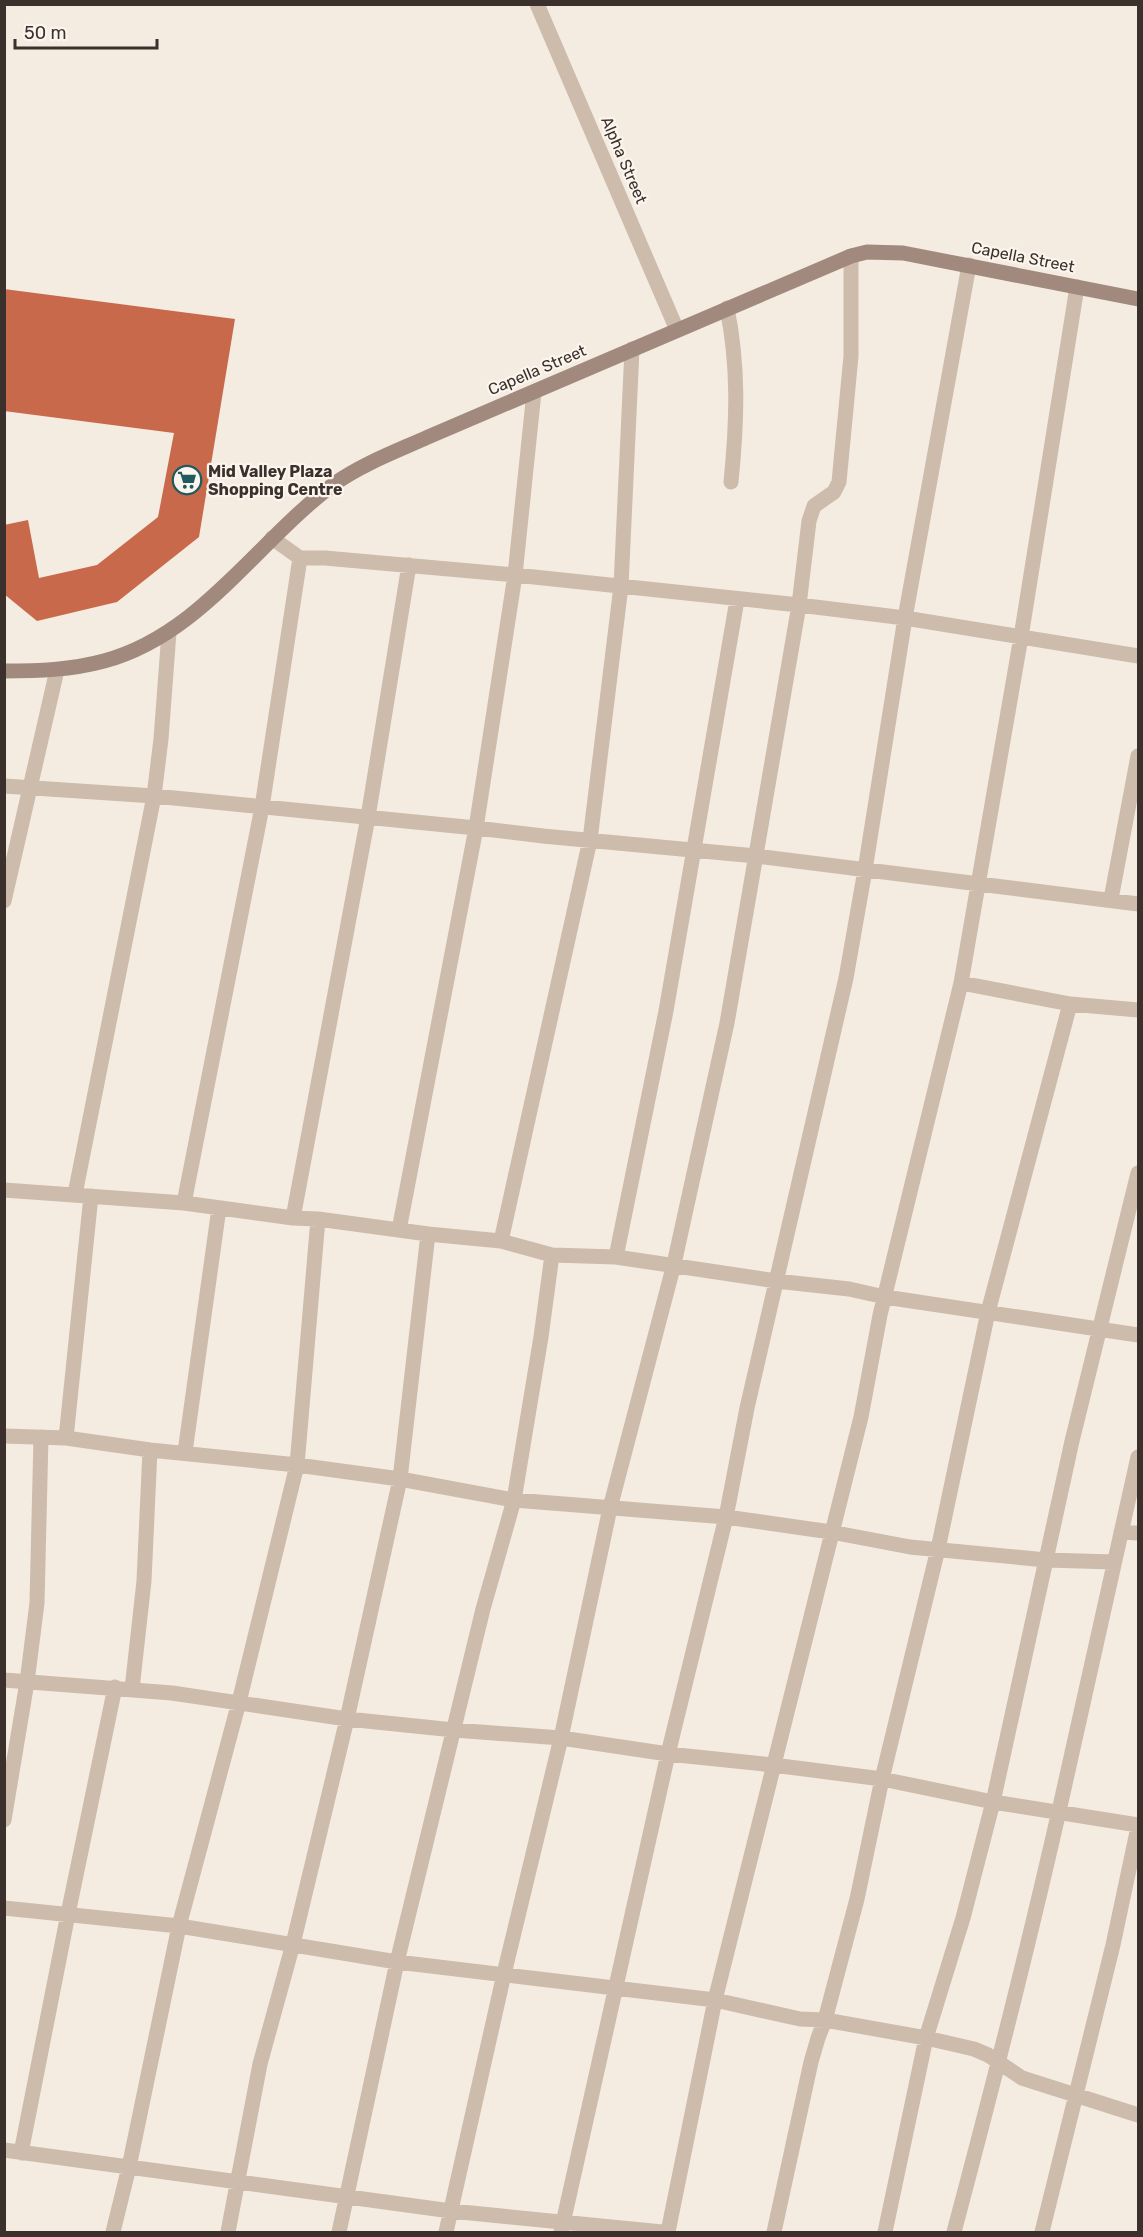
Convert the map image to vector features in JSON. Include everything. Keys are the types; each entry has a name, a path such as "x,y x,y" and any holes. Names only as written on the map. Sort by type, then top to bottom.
{"street":[{"name":"Alpha Street","path":"537,4 677,330"},
{"name":"Capella Street","path":"4,671 57,670 117,657 140,648 170,632 193,615 272,538 327,490 364,466 851,256 867,252 903,253 1138,299"},
{"path":"446,2232 504,1974 561,1738 610,1508 674,1264 727,1023 799,605 812,512 818,501 834,492 839,482 851,356 851,256"},
{"path":"562,2228 668,1754 726,1517 747,1408 837,1020 865,870 905,618 969,265"},
{"path":"668,2232 715,2000 861,1417 880,1315 961,983 1021,637 1077,287"},
{"path":"728,308 735,347 735,439 731,482"},
{"path":"501,1241 590,840 621,586 632,349"},
{"path":"399,1230 476,828 515,575 534,392"},
{"path":"272,538 300,558 409,565 799,605 905,618 1138,656"},
{"path":"184,1203 262,807 300,558"},
{"path":"293,1218 368,817 409,565"},
{"path":"616,1257 666,1011 737,600"},
{"path":"75,1194 154,796 170,632"},
{"path":"4,901 32,789 57,670"},
{"path":"1111,899 1138,756"},
{"path":"4,786 154,796 756,856 1138,903"},
{"path":"961,983 1070,1004 1138,1010"},
{"path":"774,2232 811,2062 825,2020 857,1899 882,1779 938,1549 988,1312 1070,1004"},
{"path":"885,2232 926,2038 963,1918 993,1802 1099,1328 1138,1173"},
{"path":"4,1190 184,1203 293,1218 501,1241 552,1255 616,1257 674,1264 1138,1335"},
{"path":"66,1438 91,1196"},
{"path":"185,1452 219,1208"},
{"path":"113,2232 129,2167 179,1926 239,1702 297,1465 318,1220"},
{"path":"228,2232 260,2064 293,1944 348,1719 400,1479 428,1234"},
{"path":"339,2232 398,1962 483,1609 514,1500 540,1348 552,1255"},
{"path":"4,1436 66,1438 150,1450 297,1465 400,1479 514,1500 726,1517 831,1532 910,1547 1046,1560 1114,1562"},
{"path":"4,1820 27,1682 37,1603 41,1437"},
{"path":"132,1689 144,1581 150,1450"},
{"path":"954,2232 999,2062 1059,1811 1138,1457"},
{"path":"1121,1532 1138,1533"},
{"path":"4,1680 115,1687 239,1702 348,1719 561,1738 668,1754 882,1779 993,1802 1059,1811 1138,1826 1113,1945 1042,2232"},
{"path":"21,2153 115,1687"},
{"path":"4,1908 179,1926 398,1962 715,2000 800,2019 825,2020 926,2038 974,2049 999,2062 1022,2078 1138,2115"},
{"path":"4,2150 562,2228 662,2232"}],"building":[{"name":"Mid Valley Plaza Shopping Centre","path":"4,289 235,319 199,537 117,602 37,621 4,594 4,525 28,520 39,578 97,565 158,517 174,433 4,411"}],"place":[{"name":"Mid Valley Plaza Shopping Centre","path":"187,480"}]}
